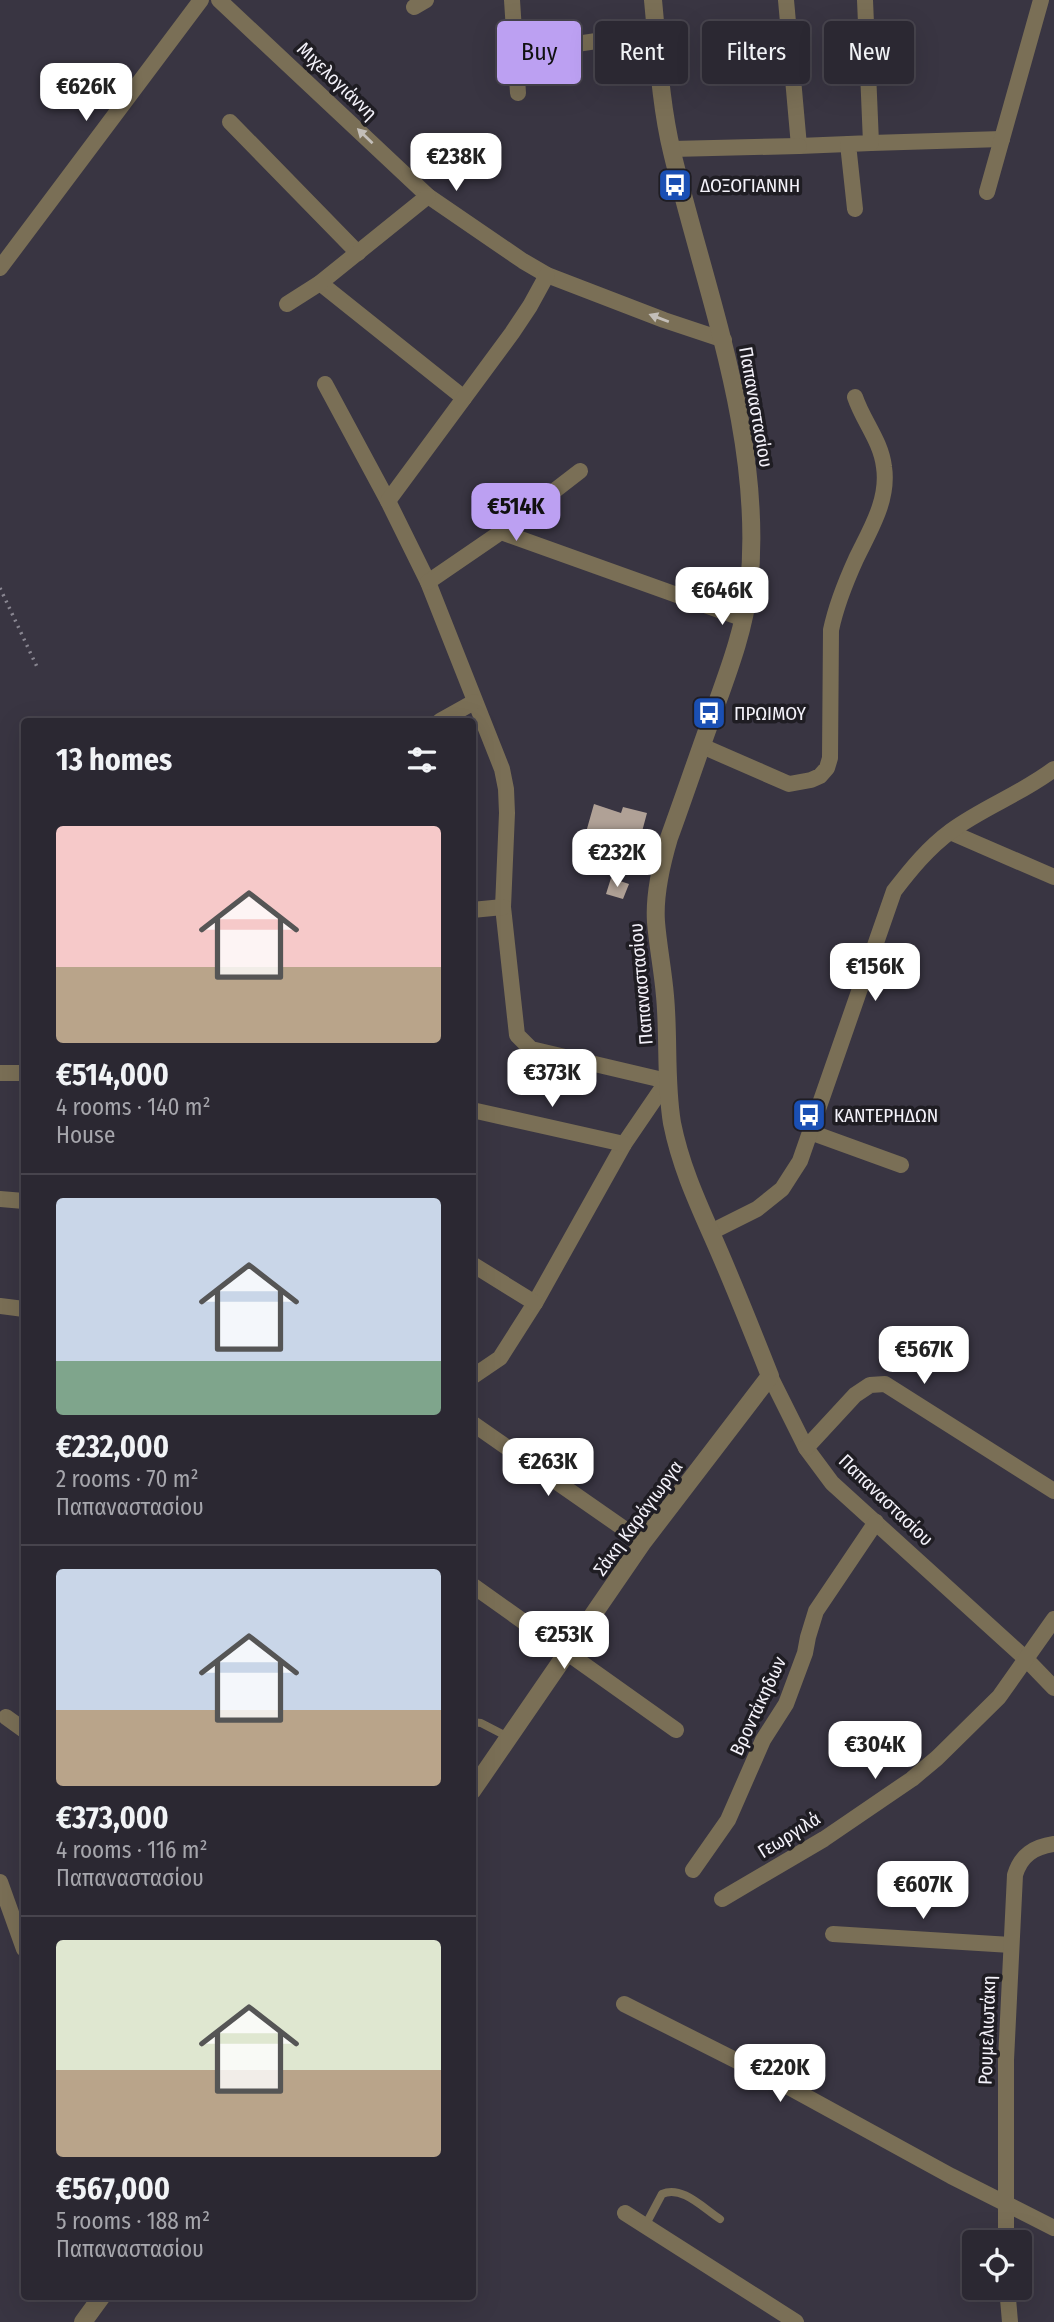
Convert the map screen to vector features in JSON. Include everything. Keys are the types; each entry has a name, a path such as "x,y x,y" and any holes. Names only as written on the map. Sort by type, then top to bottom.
{"street":[{"path":"0,268 201,0"},
{"name":"Μιχελογιάννη","path":"219,0 428,196 547,275 724,341"},
{"path":"512,0 514,21"},
{"name":"Παπαναστασίου","path":"653,0 655,21"},
{"path":"786,0 799,146"},
{"path":"864,0 871,143"},
{"path":"987,192 1041,0"},
{"path":"518,84 518,93"},
{"name":"Παπαναστασίου","path":"660,84 672,149 724,341 739,419 750,501 752,549 744,619 737,649 669,838 657,895 656,919 668,1032 667,1081 680,1158 770,1376 806,1448 832,1483 1026,1659 1054,1688"},
{"path":"230,122 358,253"},
{"path":"672,149 1002,139"},
{"path":"848,144 855,209"},
{"path":"287,304 320,283 428,196"},
{"path":"388,501 530,306 547,275"},
{"path":"320,283 464,398"},
{"path":"325,384 428,582 497,758 506,789 503,907 517,1035 522,1043 540,1052 667,1081 624,1144 535,1303 500,1358 476,1374"},
{"path":"702,746 789,784 811,780 820,776 827,768 830,758 831,645 834,615 873,525 886,484 881,452 855,397"},
{"path":"428,582 580,471"},
{"path":"500,532 744,619"},
{"path":"445,718 474,702"},
{"path":"711,1232 757,1209 782,1189 800,1161 894,891 918,860 950,832 979,813 1032,786 1054,769"},
{"path":"950,832 1054,877"},
{"path":"476,910 503,907"},
{"path":"0,1073 21,1073"},
{"path":"476,1111 624,1144"},
{"path":"810,1132 901,1165"},
{"path":"0,1199 21,1201"},
{"path":"476,1266 535,1303"},
{"path":"0,1306 21,1309"},
{"name":"Σάκη Καράγιωργα","path":"476,1785 643,1542 770,1376"},
{"path":"806,1448 855,1395 870,1385 886,1384 1054,1491"},
{"path":"476,1426 643,1542"},
{"name":"Βροντάκηδων","path":"693,1870 728,1821 764,1740 786,1704 806,1653 816,1611 876,1522"},
{"path":"476,1588 676,1730"},
{"name":"Γεωργιλά","path":"722,1899 824,1839 912,1779 999,1698 1054,1619"},
{"path":"6,1717 21,1728"},
{"name":"Ρουμελιωτάκη","path":"1006,2230 1006,2060 1015,1875 1018,1865 1030,1850 1054,1844"},
{"path":"0,1882 21,1940"},
{"path":"833,1934 1012,1945"},
{"path":"624,2004 785,2085 951,2176 1054,2228"},
{"path":"625,2213 796,2322"},
{"path":"83,2322 100,2300"},
{"path":"1008,2300 1010,2322"}],"lane":[{"path":"476,1722 510,1738"},
{"path":"645,2226 662,2194 668,2191 679,2191 720,2219"}],"path":[{"path":"0,588 38,669"}],"building":[{"path":"594,804 621,813 623,807 647,813 636,854 611,847 605,871 577,864"},
{"path":"611,878 629,884 623,899 606,894"}],"place":[{"name":"ΔΟΞΟΓΙΑΝΝΗ","path":"675,185"},
{"name":"ΠΡΩΙΜΟΥ","path":"709,713"},
{"name":"ΚΑΝΤΕΡΗΔΩΝ","path":"809,1115"}]}
